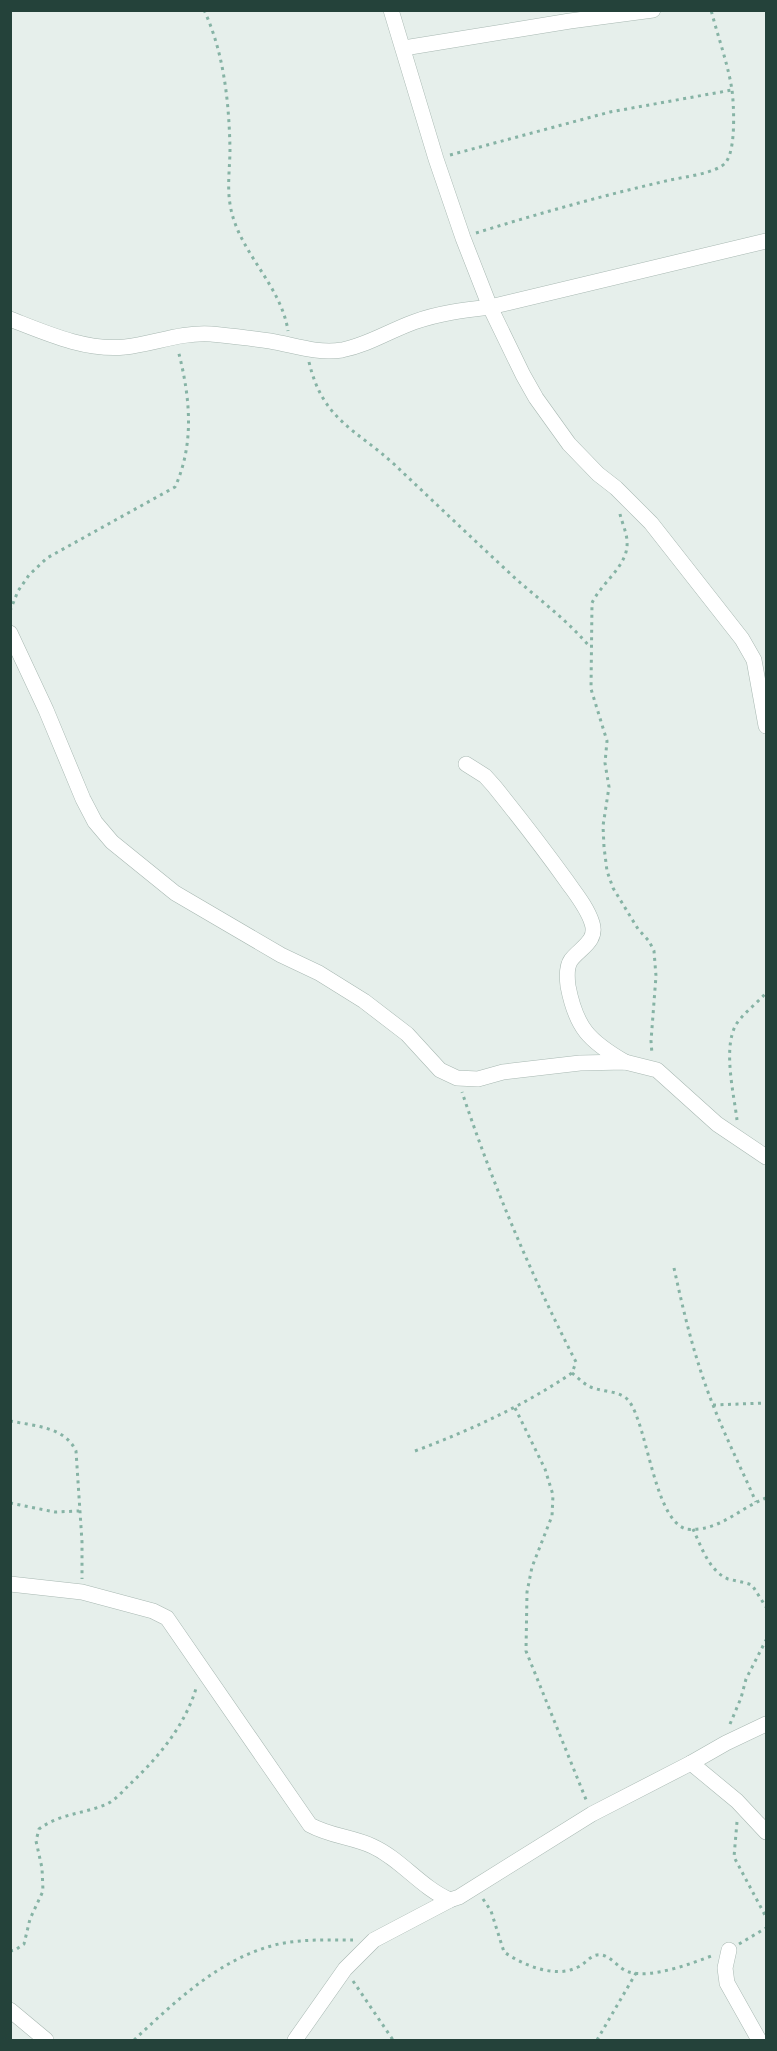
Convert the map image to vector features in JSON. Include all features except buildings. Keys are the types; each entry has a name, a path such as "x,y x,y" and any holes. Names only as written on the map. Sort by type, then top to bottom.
{"street":[{"path":"391,10 436,159 463,238 490,307 524,375 552,420 582,458 616,488 670,544 742,639 754,660 766,726"},
{"path":"396,26 404,10"},
{"path":"404,48 652,10"},
{"path":"10,319 71,341 101,347 125,347 175,337 207,334 319,351 339,350 361,346 429,317 447,312 490,307 766,241"},
{"path":"10,633 95,822 112,842 175,893 281,955 319,973 364,1001 407,1034 440,1070 457,1078 478,1079 503,1072 580,1063 625,1062 657,1070 717,1124 766,1157"},
{"path":"466,764 485,776 494,786 547,852 584,905 593,925 590,943 570,961 568,968 567,976 573,1010 588,1035 600,1047 625,1062"},
{"path":"10,1584 82,1592 153,1611 167,1618 310,1825 321,1831 374,1847 406,1869 434,1893 450,1900"},
{"path":"295,2040 345,1969 374,1940 459,1897 592,1814 766,1724"},
{"path":"691,1763 737,1801 766,1832"},
{"path":"729,1950 725,1968 727,1983 759,2040"},
{"path":"10,2010 46,2040"}],"path":[{"path":"204,10 211,26 224,76 229,118 230,204 241,236 276,294 286,317 290,345"},
{"path":"463,238 526,218 721,167 726,163 732,147 732,90 711,10"},
{"path":"436,159 610,112 732,90"},
{"path":"10,611 18,591 29,574 48,558 175,487 180,476 187,443 189,408 175,337"},
{"path":"306,348 313,379 336,417 386,457 518,580 574,628 591,648"},
{"path":"616,488 627,548 620,564 596,593 592,603 591,688 607,741 605,763 609,788 603,826 607,871 613,888 654,951 656,976 651,1041 657,1070"},
{"path":"739,1139 732,1085 731,1040 737,1024 766,993"},
{"path":"415,1451 464,1433 542,1394 572,1373 576,1362 521,1250 490,1173 457,1078"},
{"path":"674,1268 693,1347 713,1405 756,1502"},
{"path":"572,1373 587,1386 619,1394 628,1401 643,1437 669,1514 687,1529 708,1527 766,1498"},
{"path":"713,1405 766,1402"},
{"path":"515,1408 546,1468 552,1495 552,1516 532,1567 527,1592 526,1651 592,1814"},
{"path":"10,1421 54,1431 70,1440 76,1451 82,1542 82,1592"},
{"path":"10,1503 55,1512 79,1511"},
{"path":"693,1529 716,1570 727,1578 752,1585 766,1606"},
{"path":"726,1743 727,1730 741,1698 746,1679 766,1640"},
{"path":"10,1951 24,1944 30,1918 43,1891 42,1868 36,1841 39,1828 64,1815 108,1803 143,1772 180,1725 194,1694 201,1667"},
{"path":"737,1801 734,1857 766,1917"},
{"path":"476,1886 491,1911 504,1952 530,1966 558,1971 578,1967 589,1958 601,1955 628,1972 643,1974 729,1950 766,1928"},
{"path":"134,2040 182,1995 242,1957 279,1944 318,1940 374,1940"},
{"path":"345,1969 393,2040"},
{"path":"597,2040 636,1973"}]}
